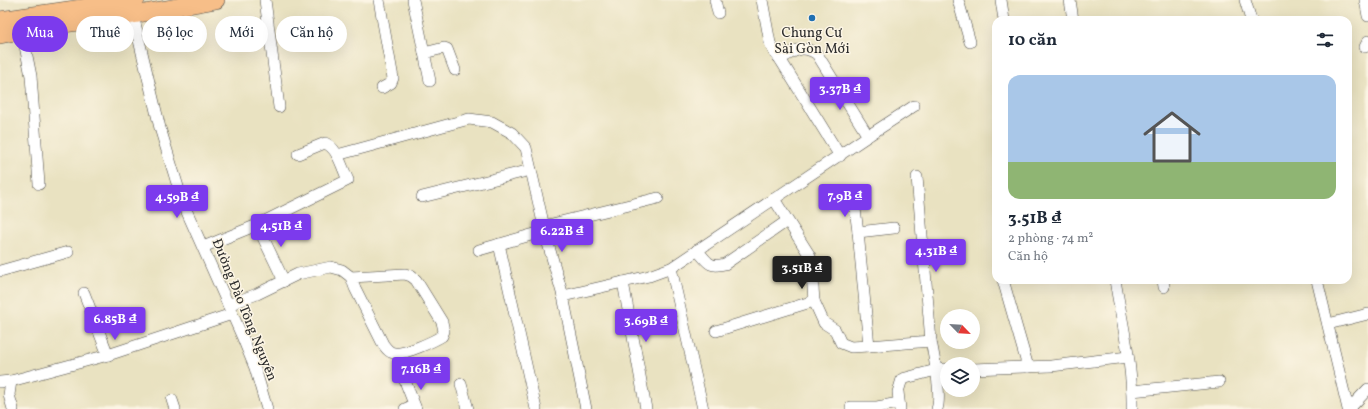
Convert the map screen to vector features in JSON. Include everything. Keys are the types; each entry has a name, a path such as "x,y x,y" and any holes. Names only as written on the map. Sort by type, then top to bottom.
{"main road":[{"path":"0,20 132,4 216,0"},
{"path":"68,20 132,4"},
{"path":"0,35 12,33"}],"street":[{"path":"265,0 279,107"},
{"path":"379,0 393,78 391,83 382,88"},
{"path":"413,0 430,81"},
{"path":"715,0 718,13"},
{"path":"762,0 770,43 774,52 780,59 840,156"},
{"path":"958,0 970,42"},
{"path":"1001,0 1003,16"},
{"path":"1070,0 1072,16"},
{"path":"1245,0 1250,16"},
{"path":"1365,0 1368,16"},
{"name":"Đường Đào Tông Nguyên","path":"132,4 160,128 183,203 255,368 267,409"},
{"path":"424,53 444,48 447,49 455,70"},
{"path":"780,59 802,48 817,54 868,136"},
{"path":"26,52 31,76 36,129 38,184"},
{"path":"563,296 649,276 671,268 914,106"},
{"path":"337,155 469,118 492,122 512,133 526,148 544,228 563,296 586,409"},
{"path":"203,247 257,225 348,180 335,150 329,144 325,143 298,154"},
{"path":"422,197 531,170"},
{"path":"917,178 931,341 940,367"},
{"path":"479,250 544,228 658,198"},
{"path":"774,199 810,256 814,301 824,323 835,330 841,343 851,348 931,341"},
{"path":"854,201 869,346"},
{"path":"697,250 710,265 714,266 725,264 787,221"},
{"path":"257,225 284,282"},
{"path":"858,232 894,228"},
{"path":"499,244 536,409"},
{"path":"0,271 68,252"},
{"path":"12,409 6,382 108,355 230,310 257,294 298,274 331,268 342,270 351,276 405,274 411,276 416,280 442,322 444,331 442,336 403,353 394,353 388,350 383,344 355,288 351,276"},
{"path":"671,268 704,409"},
{"path":"623,282 646,409"},
{"path":"1004,284 1028,367"},
{"path":"1116,284 1128,356 1132,392 1132,409"},
{"path":"1318,284 1348,409"},
{"path":"84,293 108,355"},
{"path":"716,331 814,301"},
{"path":"1328,324 1368,314"},
{"path":"980,369 1051,366 1128,356"},
{"path":"851,409 851,407 899,406 898,392 902,379 940,370"},
{"path":"937,409 940,380"},
{"path":"405,381 412,408"},
{"path":"1132,392 1219,382"},
{"path":"461,384 468,409"},
{"path":"1348,409 1368,389"}],"place":[{"name":"Chung Cư Sài Gòn Mới","path":"812,18"}]}
